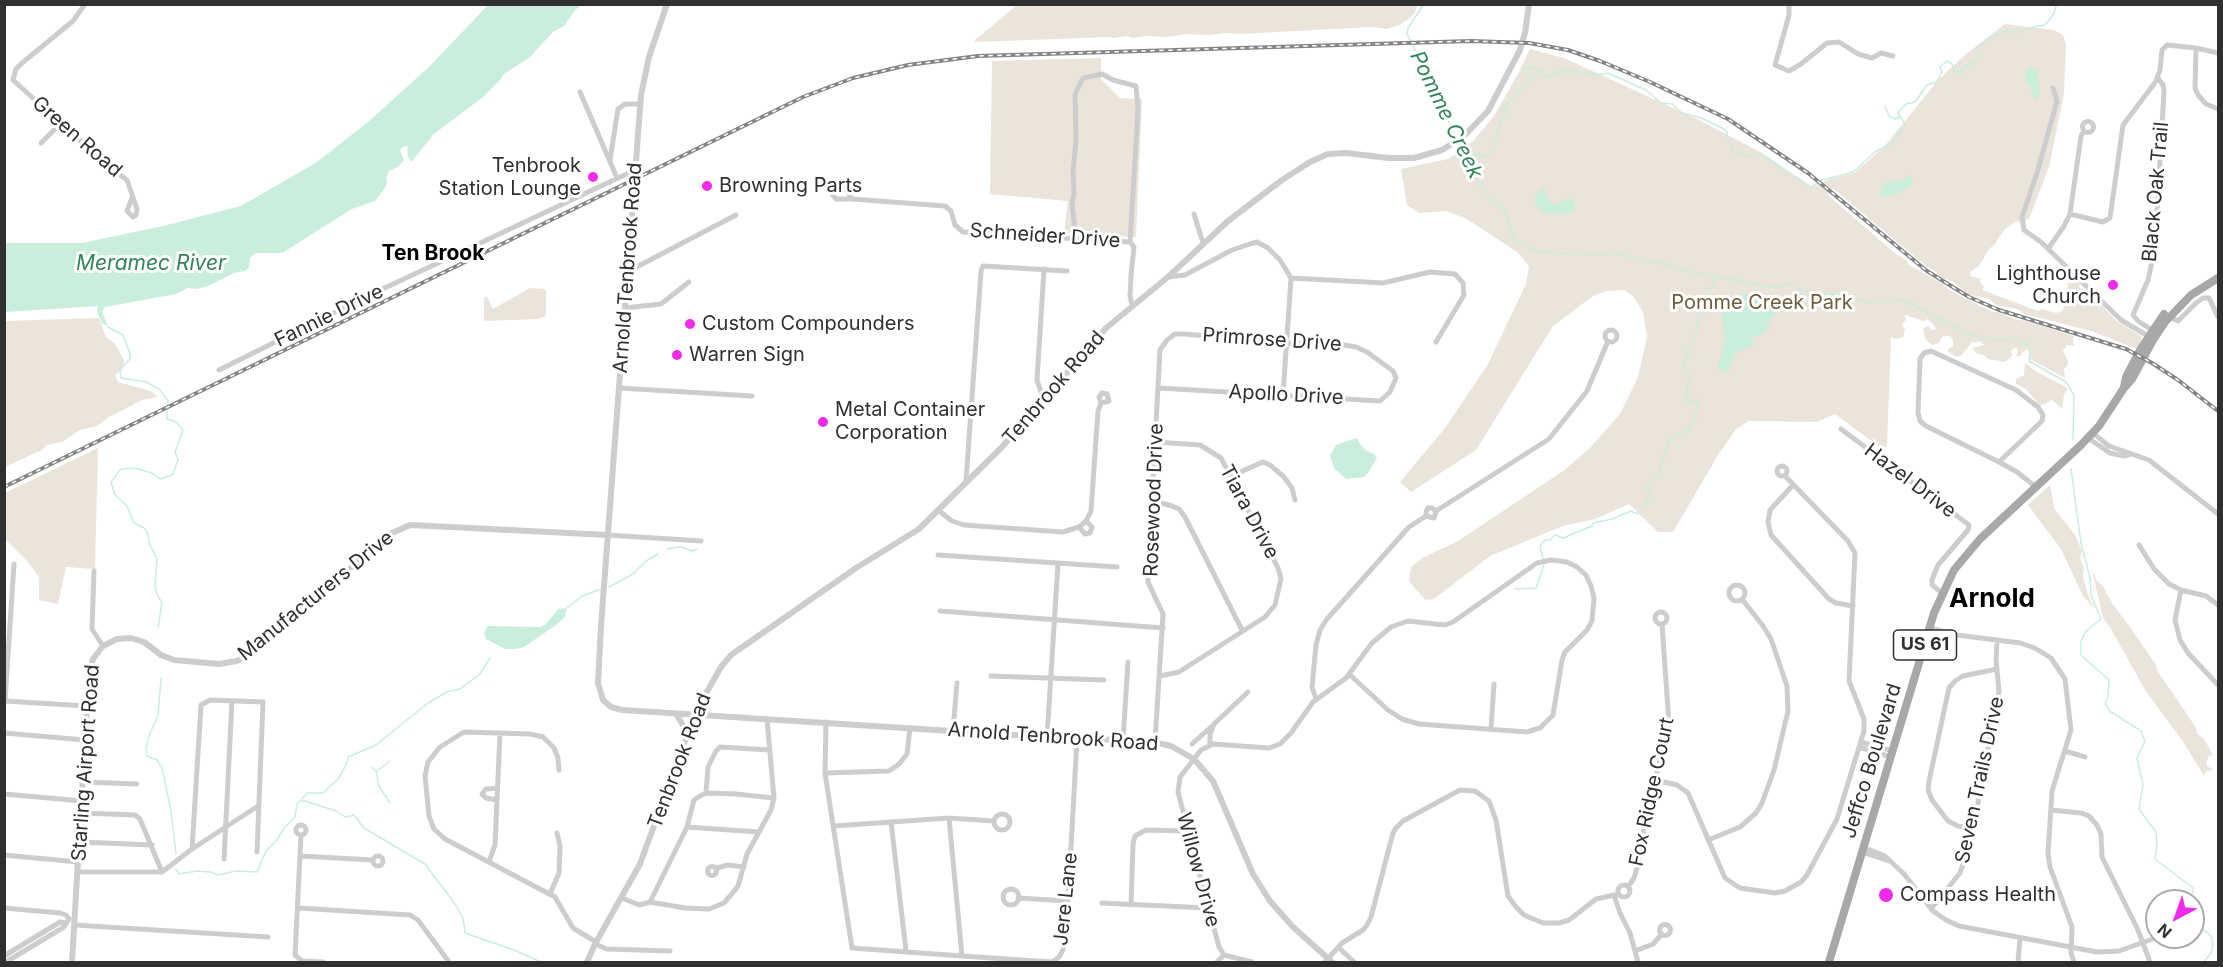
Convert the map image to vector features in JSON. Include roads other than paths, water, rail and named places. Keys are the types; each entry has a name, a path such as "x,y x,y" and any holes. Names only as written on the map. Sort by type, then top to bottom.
{"main road":[{"name":"Jeffco Boulevard","path":"2124,388 2126,377 2150,333 2176,301 2194,286 2218,272"},
{"name":"Jeffco Boulevard","path":"1829,963 1930,628 1942,593 1954,570 1971,548 2090,436 2132,379 2169,316 2191,296 2218,278"}],"street":[{"name":"Green Road","path":"85,4 73,21 22,63 13,75 13,80 60,124 127,180 132,198"},
{"name":"Arnold Tenbrook Road","path":"667,4 645,69 640,104 600,643 598,683 600,696 607,705 615,709 1155,742 1171,746 1194,759 1208,774 1219,790 1247,862 1266,895 1288,922 1328,961"},
{"name":"Tenbrook Road","path":"587,963 647,847 700,702 721,667 738,649 856,568 912,534 1002,447 1098,336 1168,277 1203,243 1262,195 1303,166 1321,157 1339,153 1388,158 1419,157 1455,143 1480,121 1491,106 1521,48 1529,4"},
{"path":"1789,4 1789,15 1775,64 1789,71 1802,64 1827,43 1839,42 1858,54 1872,58 1881,53 1893,56"},
{"path":"2070,214 2103,222 2111,217 2123,125 2156,81 2164,47 2167,45 2196,48 2218,53"},
{"path":"2196,48 2194,88 2206,104 2218,108"},
{"path":"1076,239 1072,203 1074,194 1072,171 1076,141 1075,94 1083,78 1102,74 1113,80 1136,86 1138,109 1130,242"},
{"name":"Black Oak Trail","path":"2150,333 2135,319 2133,312 2148,280 2155,249 2164,91 2156,81"},
{"path":"2053,88 2057,101 2022,217 2022,225 2121,320 2150,333"},
{"path":"580,92 617,178"},
{"path":"610,161 618,109 626,104 640,104"},
{"path":"41,143 60,124"},
{"path":"2046,247 2064,226 2070,214 2080,139 2084,131"},
{"name":"Fannie Drive","path":"219,370 370,295 635,170"},
{"name":"Schneider Drive","path":"850,199 945,206 951,211 955,225 963,232 1130,242 1134,247 1130,296 1132,305"},
{"path":"1194,214 1203,243"},
{"path":"627,272 736,215"},
{"path":"1168,277 1176,278 1185,275 1232,250 1257,242 1268,248 1280,260 1291,278 1283,395"},
{"path":"966,481 983,266 1066,271"},
{"path":"1043,398 1037,380 1044,269"},
{"path":"1291,278 1383,283 1430,272 1455,274 1463,283 1464,295 1436,342"},
{"path":"625,308 661,304 689,282"},
{"path":"2169,316 2178,321 2196,303 2203,298 2209,298 2218,317"},
{"name":"Primrose Drive","path":"1175,334 1356,347 1374,357 1396,375"},
{"name":"Rosewood Drive","path":"1155,742 1163,614 1148,582 1151,500 1160,350 1175,334"},
{"path":"1317,699 1312,687 1316,648 1324,624 1407,529 1426,516 1434,518 1436,510 1549,439 1587,392 1608,341"},
{"path":"2000,462 2042,421 2043,415 2038,407 2016,390 1999,381 1931,351 1924,353 1920,359 1920,421 2000,462 2036,487"},
{"name":"Apollo Drive","path":"1159,388 1380,401 1386,398 1394,386 1396,375"},
{"path":"619,387 752,396"},
{"path":"938,510 952,521 964,525 1063,532 1079,527 1086,521 1092,507 1098,411 1101,403"},
{"name":"Hazel Drive","path":"1841,429 1969,525 1968,530 1938,565 1932,580 1932,585 1942,593"},
{"path":"2090,436 2110,453 2124,456 2140,455 2155,464 2218,514"},
{"name":"Tiara Drive","path":"1155,442 1200,445 1221,458 1278,568 1281,579 1278,599 1272,610 1262,620 1242,630 1179,672 1160,676"},
{"path":"1231,476 1263,462 1284,477 1292,488 1295,500"},
{"path":"1655,780 1677,785 1688,793 1725,878 1740,888 1774,893 1795,886 1807,875 1837,819 1860,745 1864,719 1849,681 1855,553 1848,541 1785,476"},
{"path":"1793,485 1770,510 1768,522 1771,535 1829,599 1836,603 1853,606"},
{"path":"1151,500 1179,509 1185,517 1242,630"},
{"path":"1079,527 1085,534 1090,533 1092,526 1086,521"},
{"name":"Manufacturers Drive","path":"103,646 117,639 135,638 148,644 170,660 219,664 252,656 392,533 405,526 608,535"},
{"path":"608,535 701,541"},
{"path":"2139,546 2159,575 2169,584 2181,590 2206,596 2218,605"},
{"path":"938,555 1117,567"},
{"path":"1214,724 1210,734 1210,744 1275,747 1292,733 1310,705 1349,674 1372,643 1394,626 1408,621 1445,625 1453,622 1525,570 1537,563 1551,560 1567,562 1577,567 1586,575 1591,586 1594,598 1592,621 1587,630 1565,652 1553,715 1540,728 1527,732 1419,724 1402,719 1388,710 1349,674"},
{"path":"1047,737 1058,563"},
{"path":"14,564 5,701 87,706"},
{"name":"Starling Airport Road","path":"72,963 71,922 78,872 90,666 94,656 103,646 92,626 94,571"},
{"path":"2181,590 2175,620 2180,640 2188,653 2218,685"},
{"path":"1708,840 1740,827 1756,813 1774,771 1789,708 1787,686 1771,639 1742,599"},
{"path":"940,610 1163,628"},
{"name":"Fox Ridge Court","path":"1328,961 1348,938 1363,930 1371,917 1396,828 1403,821 1460,790 1475,791 1489,801 1496,820 1508,896 1524,915 1543,923 1559,923 1569,920 1596,899 1616,895 1620,886 1628,887 1634,878 1669,724 1662,624"},
{"path":"1930,628 1957,635 2024,644 2039,650 2048,655 2059,668 2067,684 2072,723 2052,791 2049,861 2072,927 2074,963"},
{"name":"Seven Trails Drive","path":"1931,909 1964,867 1998,699 1996,640"},
{"path":"1123,740 1128,662"},
{"path":"1973,829 1953,824 1943,815 1929,795 1929,782 1949,688 1963,676 1997,669"},
{"path":"991,676 1104,680"},
{"path":"953,730 957,683"},
{"path":"1491,729 1494,684"},
{"path":"1192,744 1248,692"},
{"path":"192,849 201,705 205,701 263,702 257,852"},
{"path":"224,859 232,701"},
{"path":"700,702 701,710 708,716"},
{"path":"676,714 688,733"},
{"path":"622,898 639,905 650,902 685,908 709,909 724,903 738,886 747,854 771,810 774,798 767,718"},
{"path":"826,722 825,773 834,826 949,818 994,821"},
{"path":"825,773 889,771 907,754 910,728"},
{"path":"559,770 557,753 547,740 535,735 469,731 460,734 432,754 425,771 428,812 435,829 445,839 550,894 559,902 573,928 596,943 607,949 670,951"},
{"path":"4,733 85,740"},
{"path":"489,862 495,845 500,733"},
{"name":"Jere Lane","path":"834,826 852,948 1052,962 1064,950 1077,739"},
{"name":"Willow Drive","path":"1210,744 1180,777 1177,788 1213,931 1224,955"},
{"path":"1860,745 1892,754"},
{"path":"706,793 708,767 720,747 770,750"},
{"path":"2065,751 2085,757"},
{"path":"83,782 137,784"},
{"path":"497,788 486,789 483,793 486,798 497,800"},
{"path":"650,902 687,827 694,800 706,793 774,798"},
{"path":"4,794 82,801"},
{"path":"78,872 162,872 192,849 258,806"},
{"path":"2051,810 2081,813 2089,816 2097,825 2101,834 2102,857 2143,943 2150,963"},
{"path":"81,813 135,815 140,819 152,844 162,872"},
{"path":"949,818 962,956"},
{"path":"891,822 906,951"},
{"path":"687,827 759,832"},
{"path":"1131,905 1135,836 1146,830 1187,831"},
{"path":"550,894 559,873 560,846 557,832"},
{"path":"301,835 295,951 298,959 302,961 323,963"},
{"path":"79,842 152,844"},
{"path":"1863,849 1889,861 1904,874 1931,909 1944,919 1959,926 2072,948 2110,952 2143,943"},
{"path":"4,855 78,862"},
{"path":"300,856 373,860"},
{"path":"717,868 728,865 744,867"},
{"path":"1616,895 1638,963"},
{"path":"1018,898 1068,901"},
{"path":"1102,903 1208,908"},
{"path":"4,908 60,913 66,915 71,922"},
{"path":"299,908 410,915 418,920 449,963"},
{"path":"6,960 71,922 268,937"},
{"path":"1635,951 1653,944 1662,934"},
{"path":"2018,963 2020,938"},
{"path":"1338,947 1354,963"},
{"path":"1217,963 1224,955 1252,963"}],"water":[{"name":"Meramec River","path":"488,5 582,5 575,10 564,26 553,32 530,57 504,74 483,97 434,134 412,161 407,154 408,146 402,147 400,151 404,160 398,167 389,171 385,188 375,201 352,209 282,253 256,253 250,258 249,268 245,271 234,273 208,286 197,289 187,288 176,294 105,307 102,311 108,327 102,323 97,312 98,306 5,312 5,243 82,243 163,226 241,206 317,162 368,122 430,66"},
{"path":"2031,68 2037,70 2038,74 2040,95 2037,100 2025,79 2025,72"},
{"path":"1909,175 1913,182 1909,188 1890,196 1880,194 1881,187 1886,183 1904,180"},
{"path":"1543,187 1551,203 1558,205 1570,198 1575,202 1574,210 1560,215 1546,213 1539,209 1534,199"},
{"path":"1744,294 1769,297 1778,303 1778,309 1768,324 1769,328 1760,335 1751,337 1754,346 1737,352 1729,371 1721,372 1718,367 1725,341 1722,314 1733,297"},
{"path":"1356,438 1365,450 1377,458 1364,477 1346,479 1334,468 1330,455 1336,445"},
{"path":"567,608 565,617 524,647 505,649 486,639 484,632 488,626 541,627 558,609"}],"waterway":[{"name":"Pomme Creek","path":"1424,4 1408,28 1407,34 1456,138"},
{"path":"1464,155 1487,156 1491,153 1500,122 1507,116 1507,112 1503,110 1504,106 1534,77 1525,73 1524,67 1534,67 1550,77 1558,72 1572,71 1598,75 1608,73 1646,90 1661,103 1672,104 1682,113 1701,118 1724,129 1733,151 1748,156 1761,154 1811,187 1823,180 1853,172 1875,152 1892,143 1905,124 1898,113 1906,104 1915,102 1927,85 1937,82 1942,71 1940,67 1947,61 1952,64 1954,71 1961,73 1963,67 1980,59 1975,50 1987,39 2006,31 2021,32 2045,25 2053,15 2057,4"},
{"path":"1885,106 1889,116 1895,119 1899,117"},
{"name":"Pomme Creek","path":"1458,142 1479,184 1493,200 1503,207 1513,238 1528,248 1539,252 1608,255 1613,252 1687,271 1776,288"},
{"path":"1689,346 1692,344 1698,327 1698,315 1705,312 1704,304 1709,296 1705,289 1712,288 1717,277"},
{"name":"Pomme Creek","path":"1778,288 1787,283 1820,296 1837,293 1869,303 1876,302"},
{"name":"Pomme Creek","path":"1879,302 1904,300 1961,330 1982,338 2001,340 2012,338 2027,344 2030,349 2029,361 2066,382 2074,395 2073,439"},
{"path":"108,327 123,335 130,354 130,359 120,370 121,378 146,382 159,389 168,401 167,419 176,422 183,430 175,452 178,459 173,474 160,479 152,473 135,468 123,469 111,482 115,495 127,506 134,523 147,532 157,559 155,585 162,603 158,628"},
{"path":"1685,370 1682,365 1689,357 1683,350 1686,348"},
{"path":"1644,507 1651,492 1645,489 1651,481 1661,477 1661,464 1671,437 1688,430 1695,418 1698,401 1687,402 1685,398 1691,374 1688,372"},
{"name":"Pomme Creek","path":"2071,469 2091,595 2101,619 2086,631 2081,641 2081,655 2109,680 2105,704 2111,712 2141,731 2145,741 2137,758 2143,785 2139,809 2156,832 2155,859 2193,889"},
{"path":"1543,559 1540,546 1545,540 1550,540 1555,535 1563,538 1592,526 1593,523 1612,519 1631,511 1638,514 1643,509"},
{"path":"667,549 681,547 692,551 697,549"},
{"path":"609,587 633,574 646,561 658,554"},
{"path":"1515,589 1536,588 1544,565"},
{"path":"567,608 582,596 601,589"},
{"path":"302,799 307,793 323,793 339,778 348,757 376,745 428,703 447,692 460,689 480,674 490,658"},
{"path":"161,678 158,716 146,748 147,756 157,760 162,768 171,811 176,854"},
{"path":"377,771 390,761"},
{"path":"371,767 376,771 379,786 390,803"},
{"path":"176,869 179,874 197,871 218,875 236,871 257,872 266,851 295,817 297,804 305,801 336,811 345,817 354,815 364,828 425,864 455,904 463,918 465,933 541,962"},
{"name":"Pomme Creek","path":"2204,962 2211,953 2213,945 2211,936 2205,931"}],"railway":[{"path":"4,487 803,97 853,78 908,65 978,56 1471,41 1529,43 1568,50 1650,82 1728,119 1808,173 1927,271 1969,297 1999,310 2126,349 2178,380 2218,411"}],"place":[{"name":"Tenbrook Station Lounge","path":"593,177"},
{"name":"Browning Parts","path":"707,186"},
{"name":"Lighthouse Church","path":"2113,285"},
{"name":"Custom Compounders","path":"690,324"},
{"name":"Warren Sign","path":"677,355"},
{"name":"Metal Container Corporation","path":"823,422"},
{"name":"Compass Health","path":"1886,895"}],"district":[{"name":"Ten Brook","path":"433,254"},
{"name":"Arnold","path":"1992,599"}],"park label":[{"name":"Pomme Creek Park","path":"1762,303"}]}
